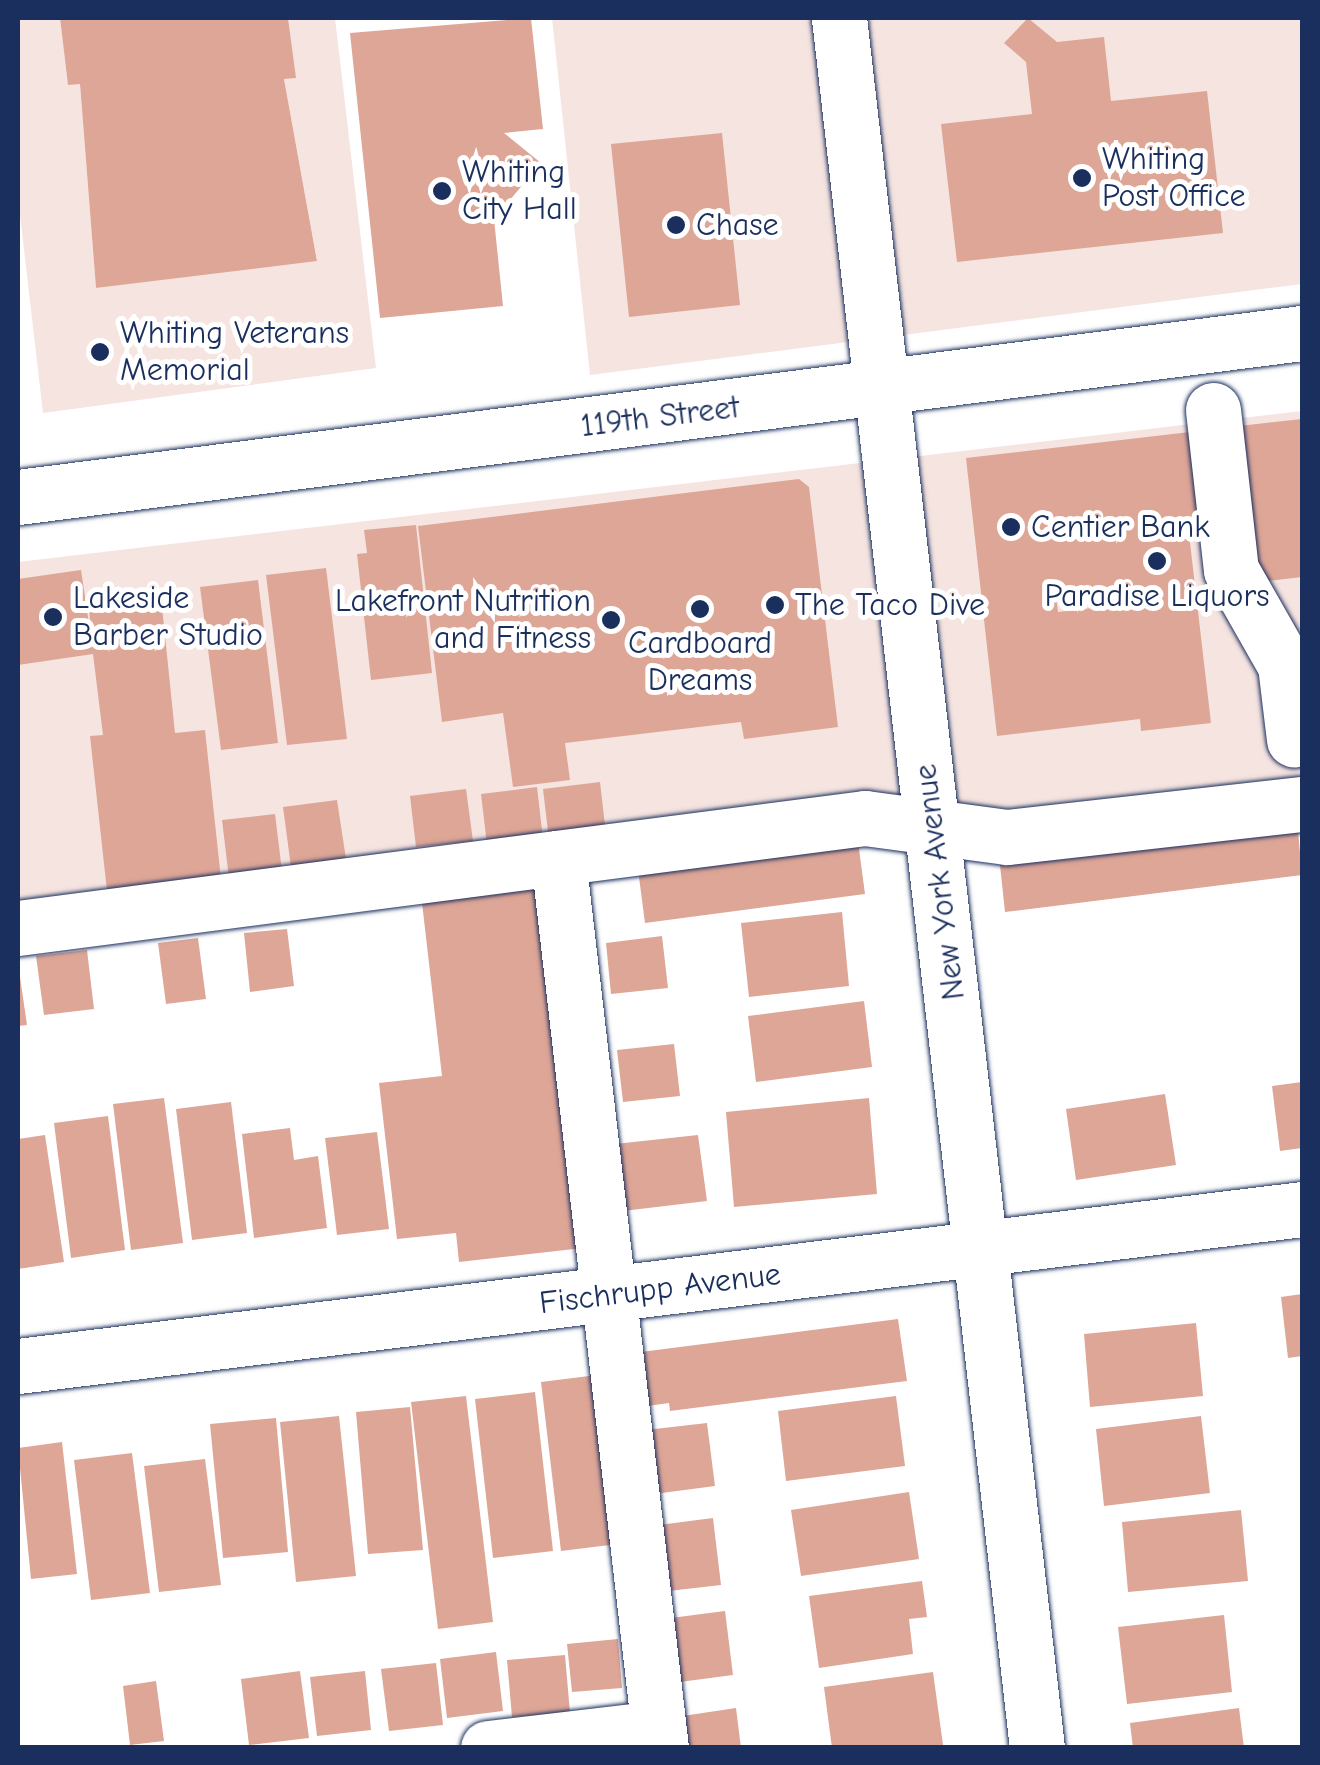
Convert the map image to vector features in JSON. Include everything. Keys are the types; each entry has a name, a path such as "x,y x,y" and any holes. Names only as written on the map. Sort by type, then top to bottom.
{"street":[{"name":"New York Avenue","path":"839,18 1037,1748"},
{"name":"119th Street","path":"18,498 1302,334"},
{"path":"1212,410 1231,570 1285,665 1294,740"},
{"path":"18,928 865,818 1007,837 1302,804"},
{"path":"488,1748 659,1738 558,858"},
{"name":"Fischrupp Avenue","path":"18,1366 1302,1209"}],"shaded area":[{"path":"18,18 60,18 68,84 80,84 96,288 317,260 284,79 295,77 288,18 335,18 376,368 43,413 18,198"},
{"path":"552,18 1302,18 1302,284 590,375"},
{"path":"1302,411 1302,822 871,838 18,947 18,562"}],"building":[{"path":"60,18 288,18 296,78 284,79 317,261 96,288 80,84 68,85"},
{"name":"Whiting City Hall","path":"531,18 543,129 504,133 541,163 494,219 503,306 380,318 350,33"},
{"name":"Whiting Post Office","path":"1028,18 1057,42 1104,37 1111,101 1207,91 1223,233 957,262 941,124 1032,114 1026,62 1004,43"},
{"name":"Chase","path":"722,133 740,305 629,317 611,144"},
{"path":"1302,419 1302,577 1251,583 1230,427"},
{"path":"1207,430 1219,531 1189,534 1211,723 1141,731 1140,719 997,736 966,458","holes":["1124,588 1126,604 1058,612 1056,596"]},
{"path":"799,479 809,487 838,727 744,739 741,722 565,743 570,780 513,787 503,713 442,722 418,526"},
{"path":"416,525 432,673 371,680 357,554 367,553 364,530"},
{"path":"326,568 347,739 287,745 266,575"},
{"path":"81,570 91,637 89,604 161,597 175,733 205,730 221,879 107,891 90,736 103,735 93,654 18,665 18,579"},
{"path":"258,580 278,743 221,750 200,587"},
{"path":"600,782 606,834 549,840 543,789"},
{"path":"537,787 543,839 487,845 481,794"},
{"path":"466,789 473,841 416,847 410,796"},
{"path":"337,800 346,859 291,867 283,807"},
{"path":"275,814 282,871 229,878 222,820"},
{"path":"1297,820 1302,875 1005,912 999,856"},
{"path":"857,834 865,894 645,923 637,862"},
{"path":"540,880 583,1248 459,1262 456,1233 397,1239 379,1083 442,1076 421,894"},
{"path":"842,912 849,986 749,997 741,923"},
{"path":"287,929 294,986 250,992 244,933"},
{"path":"662,936 668,988 611,994 606,943"},
{"path":"198,938 206,999 166,1004 158,943"},
{"path":"87,950 94,1009 44,1015 36,956"},
{"path":"18,963 27,1025 18,1026"},
{"path":"864,1001 872,1067 756,1082 748,1016"},
{"path":"674,1044 680,1096 623,1102 617,1050"},
{"path":"1302,1082 1302,1148 1280,1151 1272,1086"},
{"path":"1165,1094 1176,1165 1076,1180 1066,1109"},
{"path":"164,1098 183,1243 131,1250 113,1104"},
{"path":"869,1098 877,1194 734,1207 726,1112"},
{"path":"231,1102 247,1233 192,1240 176,1109"},
{"path":"108,1116 125,1250 71,1258 54,1123"},
{"path":"290,1128 294,1160 318,1156 327,1228 254,1238 242,1134"},
{"path":"377,1132 389,1229 337,1235 325,1138"},
{"path":"45,1135 64,1262 18,1269 18,1139"},
{"path":"698,1135 707,1201 623,1211 615,1144"},
{"path":"1302,1294 1302,1356 1288,1358 1281,1297"},
{"path":"898,1319 907,1381 670,1411 669,1403 640,1407 633,1353"},
{"path":"1196,1323 1203,1396 1090,1407 1084,1334"},
{"path":"597,1375 618,1544 561,1551 541,1382"},
{"path":"535,1392 553,1551 493,1558 475,1399"},
{"path":"466,1396 493,1622 438,1629 411,1402"},
{"path":"896,1396 905,1466 786,1481 778,1411"},
{"path":"410,1407 423,1550 368,1554 356,1412"},
{"path":"339,1416 356,1576 296,1582 280,1422"},
{"path":"1201,1416 1210,1493 1104,1506 1096,1429"},
{"path":"276,1418 288,1552 223,1558 210,1424"},
{"path":"707,1423 715,1486 654,1494 646,1430"},
{"path":"62,1442 77,1574 31,1579 18,1448"},
{"path":"132,1453 150,1593 91,1600 74,1460"},
{"path":"205,1459 221,1585 159,1592 144,1466"},
{"path":"909,1492 919,1559 801,1576 791,1510"},
{"path":"1241,1510 1248,1581 1128,1592 1122,1522"},
{"path":"713,1518 721,1585 660,1592 651,1526"},
{"path":"922,1581 927,1617 909,1619 913,1654 819,1668 809,1596"},
{"path":"725,1611 733,1675 672,1683 663,1619"},
{"path":"1224,1615 1232,1692 1127,1704 1118,1627"},
{"path":"618,1639 622,1688 572,1692 567,1644"},
{"path":"496,1652 503,1711 447,1718 440,1659"},
{"path":"565,1655 570,1713 512,1717 507,1660"},
{"path":"436,1663 443,1725 389,1731 381,1669"},
{"path":"300,1671 309,1738 249,1745 241,1679"},
{"path":"365,1671 371,1730 317,1736 310,1677"},
{"path":"933,1672 943,1745 832,1748 824,1687"},
{"path":"156,1681 164,1741 130,1745 123,1686"},
{"path":"736,1708 741,1748 679,1748 676,1717"},
{"path":"1239,1708 1244,1748 1133,1748 1130,1723"}],"place":[{"name":"Whiting Post Office","path":"1082,178"},
{"name":"Whiting City Hall","path":"442,191"},
{"name":"Chase","path":"676,225"},
{"name":"Whiting Veterans Memorial","path":"100,352"},
{"name":"Centier Bank","path":"1011,527"},
{"name":"Paradise Liquors","path":"1157,561"},
{"name":"The Taco Dive","path":"775,605"},
{"name":"Cardboard Dreams","path":"700,609"},
{"name":"Lakeside Barber Studio","path":"53,617"},
{"name":"Lakefront Nutrition and Fitness","path":"611,620"}]}
